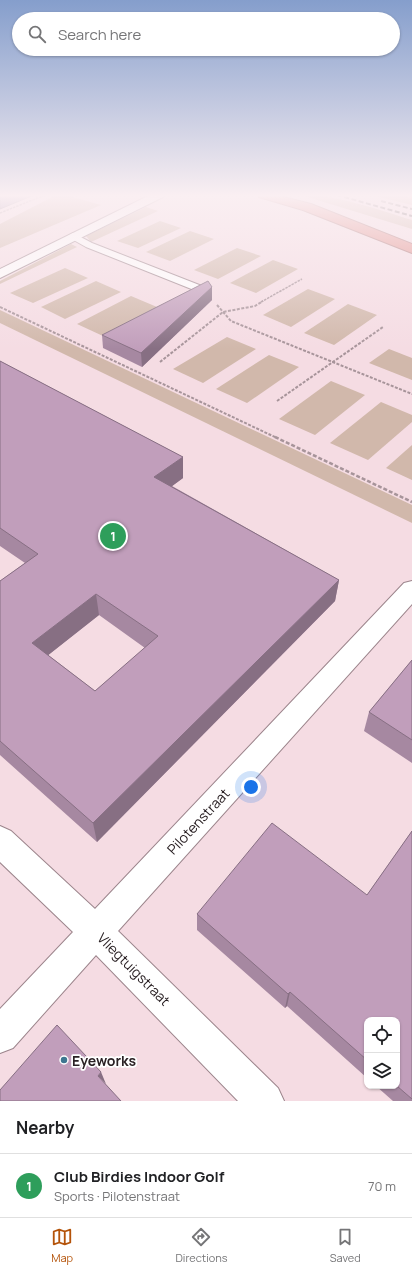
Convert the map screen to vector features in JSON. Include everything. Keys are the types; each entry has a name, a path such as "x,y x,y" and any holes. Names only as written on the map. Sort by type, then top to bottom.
{"street":[{"path":"0,274 53,246"},
{"name":"Pilotenstraat","path":"0,1035 412,589"},
{"name":"Vliegtuigstraat","path":"0,841 96,932 265,1101"}],"lane":[{"path":"92,246 203,290"}],"path":[{"path":"160,362 224,312 255,306 302,279"},
{"path":"203,290 231,321 412,394"},
{"path":"0,306 412,502"},
{"path":"278,400 383,327"}],"shaded area":[{"path":"66,246 77,247 0,284 0,281"},
{"path":"158,246 199,246 170,261 146,252"},
{"path":"237,248 261,256 218,279 194,270"},
{"path":"273,260 298,269 256,293 230,283"},
{"path":"65,268 88,278 33,303 10,293"},
{"path":"96,281 121,292 65,319 41,307"},
{"path":"308,289 335,299 291,327 263,315"},
{"path":"131,296 157,307 103,336 77,324"},
{"path":"348,304 377,315 334,345 304,333"},
{"path":"0,310 412,505 412,523 0,323"},
{"path":"227,337 256,349 203,383 173,369"},
{"path":"389,349 412,358 412,380 369,363"},
{"path":"269,355 299,367 247,403 216,389"},
{"path":"331,381 365,395 315,435 279,419"},
{"path":"381,402 412,415 412,422 368,460 330,443"},
{"path":"412,445 412,480 386,468"}],"building":[{"path":"208,281 212,287 141,353 102,335"},
{"path":"0,361 183,457 154,477 339,580 93,823 0,741 0,581 38,554 0,528","holes":["96,594 158,636 95,691 32,643"]},
{"path":"412,660 412,740 369,712"},
{"path":"272,823 367,895 412,831 412,1099 400,1089 400,1017 364,1017 364,1057 290,992 288,994 197,914"},
{"name":"Eyeworks","path":"57,1025 101,1072 98,1076 121,1101 0,1101 0,1090"}],"place":[{"name":"Club Birdies Indoor Golf","path":"113,536"},
{"name":"Eyeworks","path":"64,1060"}]}
